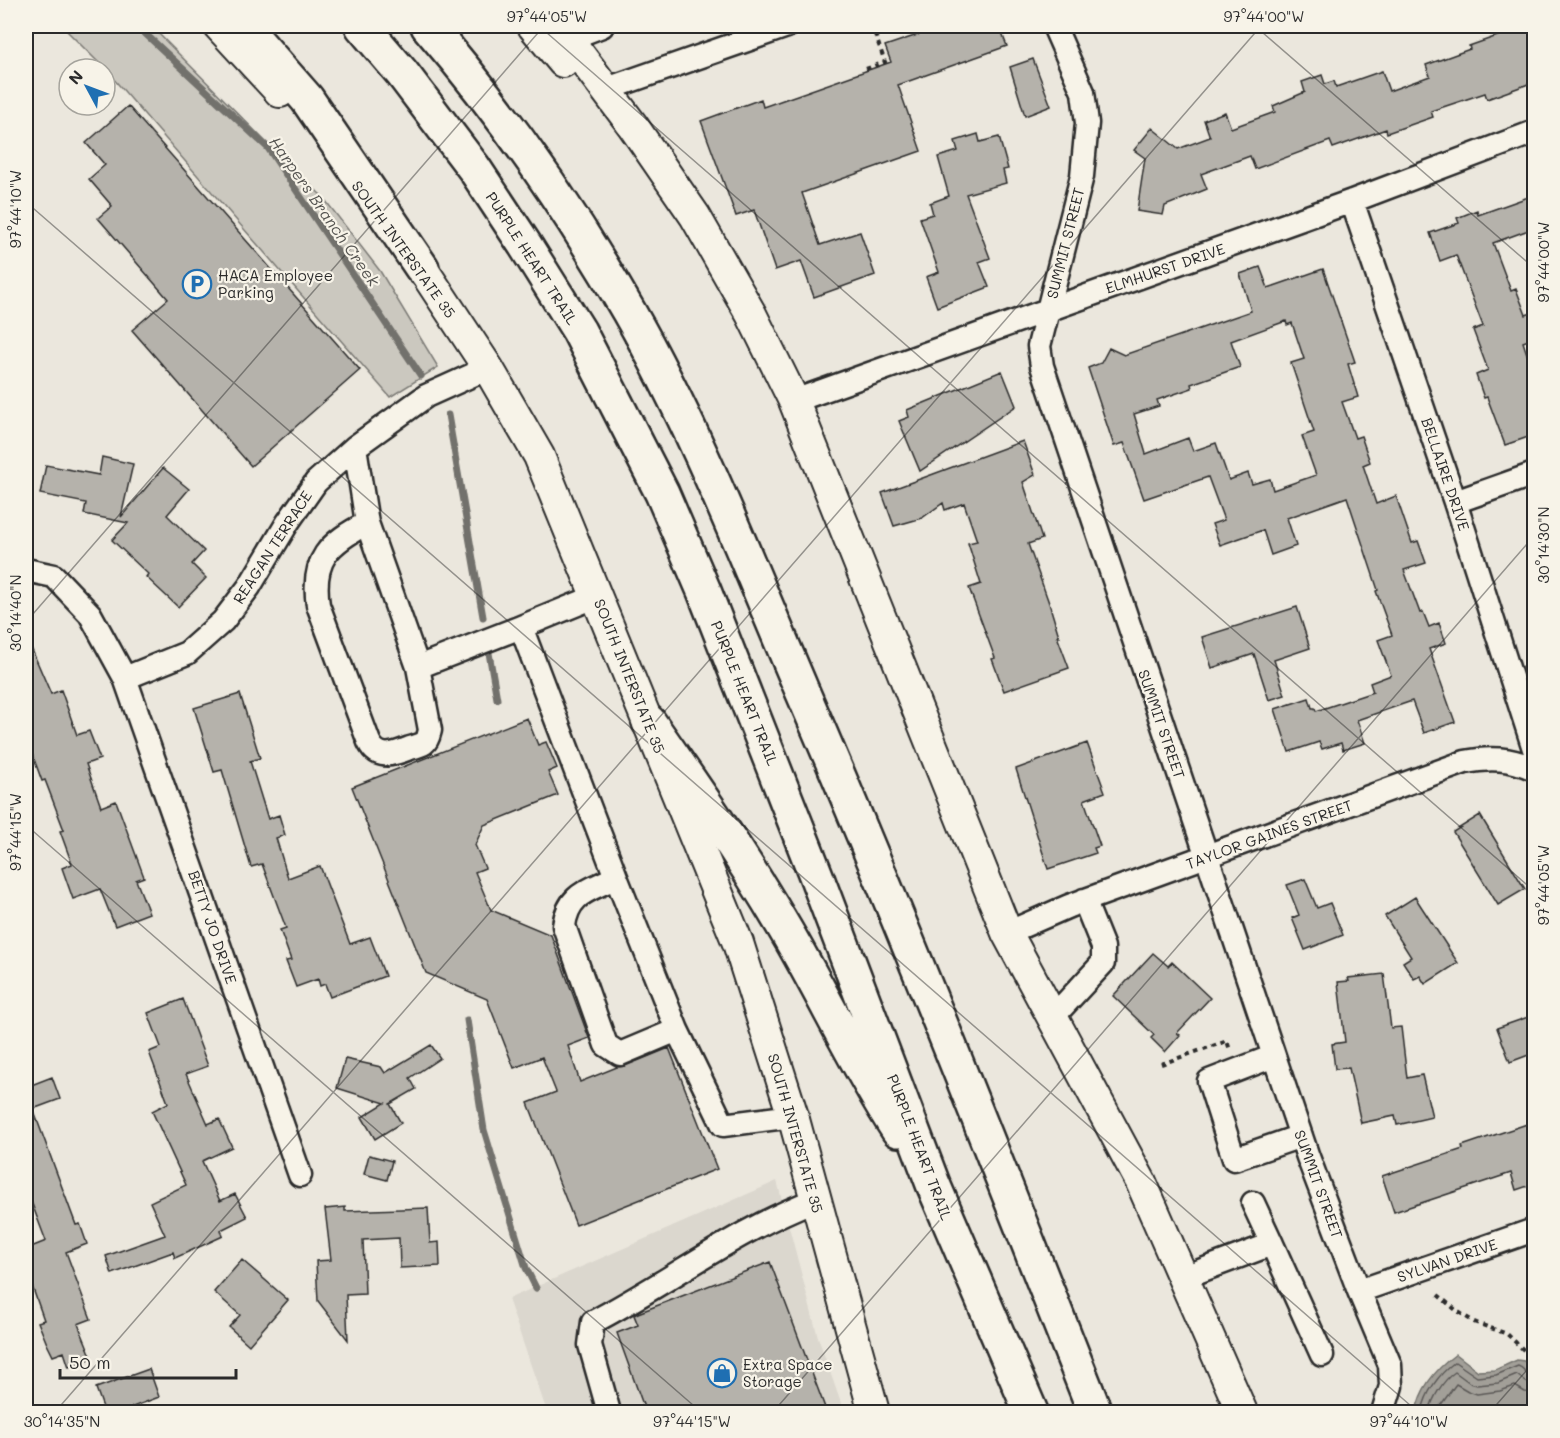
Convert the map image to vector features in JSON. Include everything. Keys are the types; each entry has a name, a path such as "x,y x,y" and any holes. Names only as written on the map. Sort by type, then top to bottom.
{"highway":[{"path":"243,26 308,99 423,268"},
{"name":"PURPLE HEART TRAIL","path":"362,26 402,73 474,168 525,245 579,331 657,483 704,591 770,757 933,1184 1031,1413"},
{"path":"428,26 455,57 537,168 629,312 708,470 868,845 1095,1413"},
{"path":"649,722 709,809 781,922 810,971 875,1094 933,1184"}],"main road":[{"name":"SOUTH INTERSTATE 35","path":"219,26 275,86 346,170 423,268 488,368 539,456 738,943 793,1116 874,1413"},
{"path":"533,26 591,96 633,126"},
{"path":"563,32 607,89 695,216 751,314 794,401 1007,933 1141,1182 1242,1413"}],"street":[{"path":"563,32 602,26"},
{"path":"607,89 788,26"},
{"name":"SUMMIT STREET","path":"1054,26 1083,92 1087,123 1082,176 1039,346 1042,366 1301,1136 1359,1291 1390,1365 1391,1386 1383,1413"},
{"name":"ELMHURST DRIVE","path":"794,401 1352,201 1534,132"},
{"name":"BELLAIRE DRIVE","path":"1352,201 1455,502 1534,749"},
{"name":"REAGAN TERRACE","path":"125,678 187,653 223,621 249,587 288,522 316,482 355,447 426,396 488,368"},
{"path":"355,447 367,522 418,667 430,730 424,743 387,756 371,747 318,605 315,586 322,560 335,542 367,522"},
{"path":"1455,502 1534,474"},
{"path":"26,570 54,576 90,614 125,678"},
{"path":"418,667 597,596"},
{"path":"521,627 677,1030 723,1125 793,1116"},
{"name":"BETTY JO DRIVE","path":"125,678 300,1176"},
{"name":"TAYLOR GAINES STREET","path":"1007,933 1084,900 1465,762 1484,758 1502,759 1520,762 1534,769"},
{"path":"616,877 574,899 565,916 564,926 606,1045 620,1054 677,1030"},
{"path":"1052,1018 1103,963 1103,947 1084,900"},
{"path":"1274,1056 1209,1082 1234,1160 1301,1136"},
{"path":"609,1413 590,1345 593,1322 712,1252 791,1209 816,1200"},
{"path":"1253,1203 1322,1355"},
{"name":"SYLVAN DRIVE","path":"1359,1291 1534,1230"},
{"path":"1184,1277 1272,1244"}],"path":[{"path":"866,69 885,62 872,26"},
{"path":"1161,1064 1227,1041 1238,1070"},
{"path":"1438,1295 1474,1322 1507,1334 1534,1360"}],"shaded area":[{"path":"62,26 151,26 322,196 380,271 438,367 390,397 117,83 117,57 93,57"},
{"path":"777,1181 818,1337 844,1412 547,1412 508,1299"}],"water":[{"path":"1456,1354 1478,1371 1495,1370 1517,1360 1524,1361 1532,1370 1534,1412 1416,1412 1425,1387 1442,1366"}],"building":[{"path":"944,26 999,26 1007,46 898,85 921,151 802,193 820,245 860,232 875,275 814,297 801,261 775,270 754,210 736,216 701,121 761,99 763,107 891,62 885,46"},
{"path":"1503,26 1534,26 1534,82 1487,99 1485,93 1431,111 1433,117 1387,133 1386,129 1333,148 1330,141 1255,169 1250,156 1201,174 1207,189 1165,206 1163,215 1137,211 1145,158 1134,150 1152,128 1178,149 1210,137 1204,120 1225,112 1231,128 1275,112 1273,106 1305,92 1302,82 1322,75 1325,84 1334,81 1336,87 1382,71 1389,91 1430,76 1426,65 1506,33"},
{"path":"1033,59 1051,106 1025,116 1010,67"},
{"path":"128,106 360,370 251,466 132,330 168,299 98,218 112,206 89,179 105,165 86,143"},
{"path":"978,134 980,142 999,137 1008,169 1003,170 1006,183 966,194 990,258 979,262 989,287 937,307 926,277 939,272 920,218 933,214 930,203 949,196 938,157 958,151 955,141"},
{"path":"1534,195 1534,228 1493,243 1511,291 1516,289 1526,315 1534,312 1534,338 1523,342 1534,375 1534,435 1505,445 1476,375 1488,370 1473,330 1483,326 1456,255 1440,261 1430,233 1459,223 1457,218 1477,210 1478,215"},
{"path":"1260,267 1268,288 1323,269 1355,362 1348,364 1358,397 1342,402 1355,438 1361,436 1370,462 1363,465 1376,504 1396,496 1412,543 1418,541 1426,563 1404,570 1420,613 1423,612 1429,627 1439,623 1446,643 1429,649 1455,722 1424,733 1412,701 1357,720 1365,743 1343,750 1341,743 1322,749 1319,742 1289,752 1275,709 1309,698 1312,708 1316,711 1373,692 1370,683 1391,675 1378,640 1392,635 1347,497 1287,518 1296,546 1271,555 1263,530 1220,545 1212,524 1224,520 1208,477 1144,499 1124,443 1114,446 1088,368 1101,363 1109,348 1124,355 1251,311 1240,274","holes":["1286,321 1287,325 1292,323 1304,359 1291,363 1314,432 1302,436 1316,475 1273,490 1270,479 1252,484 1248,473 1229,480 1216,443 1193,451 1188,438 1146,454 1134,414 1159,406 1157,400 1192,388 1191,384 1240,367 1231,341"]},
{"path":"1002,371 1016,406 920,471 899,421 909,417 907,410"},
{"path":"1023,441 1035,475 1023,482 1042,539 1028,544 1069,668 1004,691 992,659 995,658 969,588 981,584 968,543 977,541 964,503 945,510 943,503 922,518 894,526 882,493"},
{"path":"102,457 133,464 121,517 163,468 189,489 167,515 204,551 192,564 206,578 178,607 112,540 128,523 84,514 86,503 40,494 46,465 99,475"},
{"path":"1297,607 1310,648 1274,660 1285,695 1269,700 1254,654 1212,668 1202,637"},
{"path":"26,636 51,694 61,690 77,735 89,731 100,759 86,764 101,807 116,801 144,877 136,880 149,913 115,926 100,889 73,899 62,868 72,864 60,831 64,830 30,748 26,750"},
{"path":"240,694 260,758 250,761 268,819 279,815 285,835 276,838 288,878 320,866 350,944 370,937 385,976 330,997 325,984 320,986 318,979 296,987 286,961 291,960 280,930 286,928 262,864 251,867 222,770 214,772 194,708"},
{"path":"527,718 538,745 546,742 557,768 548,772 558,795 484,825 475,845 485,868 475,872 491,910 551,935 589,1038 568,1046 580,1082 669,1048 717,1169 576,1225 528,1103 556,1092 542,1057 514,1068 487,999 426,973 352,787"},
{"path":"1087,743 1105,792 1084,800 1100,846 1094,848 1096,853 1048,869 1016,769"},
{"path":"1480,815 1525,889 1498,905 1453,832"},
{"path":"1305,879 1317,908 1330,903 1343,935 1305,950 1292,918 1299,915 1287,885"},
{"path":"1415,897 1458,963 1425,984 1420,976 1414,979 1403,962 1411,957 1385,916"},
{"path":"1153,953 1168,966 1172,962 1210,998 1177,1033 1180,1035 1165,1052 1151,1038 1154,1035 1113,996"},
{"path":"1384,974 1391,1028 1401,1027 1407,1078 1422,1075 1432,1117 1397,1125 1395,1116 1361,1123 1349,1068 1335,1069 1332,1044 1345,1042 1338,982 1349,981 1348,978"},
{"path":"183,999 208,1066 186,1074 208,1124 219,1119 232,1147 202,1161 220,1201 235,1194 247,1217 221,1230 223,1236 175,1258 173,1252 112,1274 106,1256 165,1235 150,1202 186,1185 152,1111 168,1103 149,1052 161,1047 148,1013"},
{"path":"1531,1016 1534,1026 1534,1053 1510,1062 1497,1028"},
{"path":"431,1045 440,1058 410,1078 416,1089 390,1104 401,1123 375,1139 362,1117 385,1103 337,1088 345,1059 381,1067 385,1073"},
{"path":"52,1077 60,1099 33,1109 76,1225 80,1224 87,1244 66,1252 91,1319 78,1324 92,1358 69,1367 64,1352 53,1356 47,1344 38,1322 44,1320 26,1269 26,1249 46,1241 26,1188 26,1087"},
{"path":"1527,1124 1534,1146 1534,1184 1516,1190 1511,1173 1394,1212 1382,1176 1463,1149 1462,1146"},
{"path":"369,1155 392,1161 387,1180 364,1174"},
{"path":"345,1207 345,1211 428,1208 430,1243 439,1242 440,1266 400,1268 399,1238 363,1240 365,1294 346,1295 348,1340 318,1301 316,1261 331,1260 325,1209"},
{"path":"242,1260 288,1300 249,1345 229,1327 240,1315 214,1292"},
{"name":"Extra Space Storage","path":"770,1262 827,1413 646,1413 617,1333 638,1325 634,1315 638,1313"},
{"path":"149,1369 159,1397 117,1413 105,1413 96,1388"}],"waterway":[{"name":"Harpers Branch Creek","path":"137,26 268,148 421,376"},
{"name":"Harpers Branch Creek","path":"448,415 483,617"},
{"name":"Harpers Branch Creek","path":"489,653 497,699"},
{"name":"Harpers Branch Creek","path":"467,1020 484,1130 526,1268 536,1288"}],"place":[{"name":"HACA Employee Parking","path":"197,284"},
{"name":"Extra Space Storage","path":"722,1373"}]}
